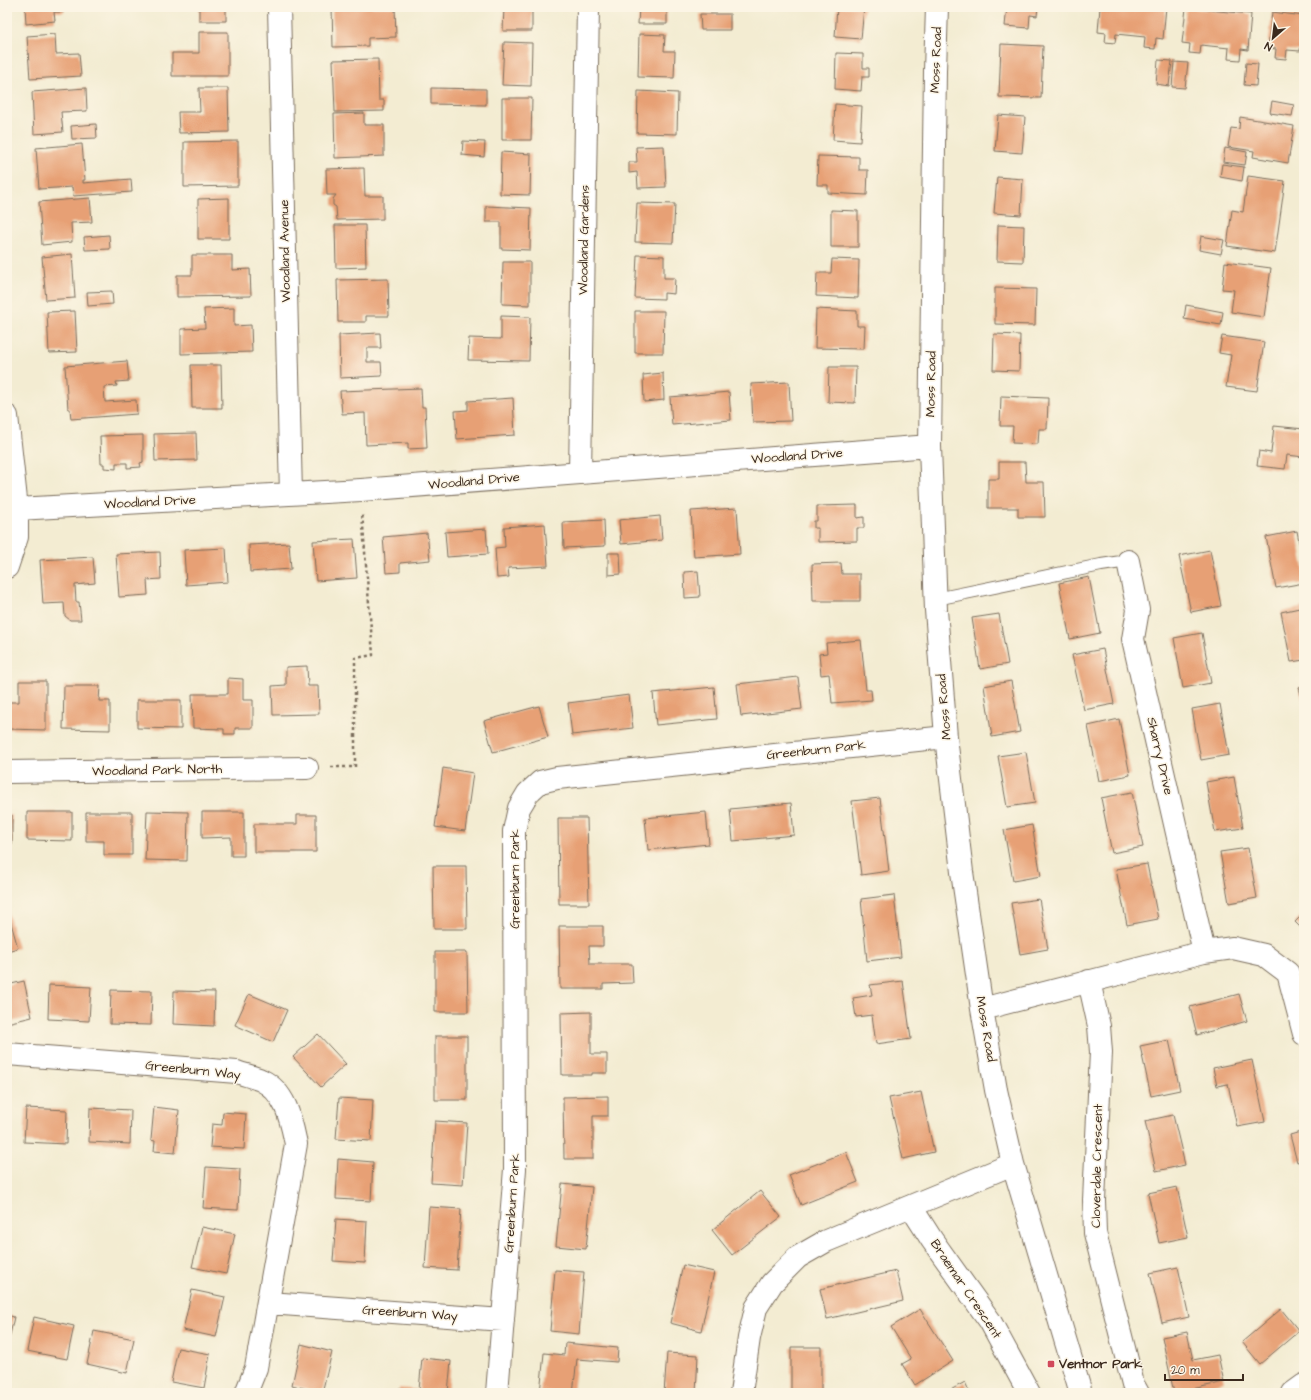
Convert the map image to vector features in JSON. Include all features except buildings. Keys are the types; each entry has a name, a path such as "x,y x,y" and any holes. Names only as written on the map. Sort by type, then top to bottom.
{"street":[{"name":"Woodland Avenue","path":"279,7 291,494"},
{"name":"Woodland Gardens","path":"580,472 588,7"},
{"name":"Moss Road","path":"938,7 934,71 930,446 936,599 946,737 962,872 982,1009 996,1090 1013,1164 1081,1393"},
{"path":"7,416 17,509 17,537 7,567"},
{"name":"Woodland Drive","path":"17,509 361,490 930,446"},
{"name":"Sharry Drive","path":"1128,561 1138,610 1133,639 1204,952"},
{"name":"Greenburn Park","path":"497,1393 515,1169 514,831 519,808 528,793 540,782 557,778 946,737"},
{"name":"Woodland Park North","path":"7,772 306,768"},
{"path":"982,1009 1204,952 1233,948 1264,954 1288,973 1304,1034"},
{"name":"Cloverdale Crescent","path":"1089,981 1099,1026 1100,1052 1094,1200 1095,1234 1133,1384 1138,1393"},
{"name":"Greenburn Way","path":"7,1054 237,1072 262,1081 280,1095 291,1119 296,1144 269,1303 256,1368 246,1393"},
{"path":"741,1393 749,1338 756,1308 772,1283 798,1257 826,1241 1013,1164"},
{"name":"Braemar Crescent","path":"911,1207 932,1240 990,1321 1029,1393"},
{"name":"Greenburn Way","path":"269,1303 503,1320"},
{"path":"1293,1393 1304,1385"}],"lane":[{"path":"936,599 1101,565 1128,561"}],"path":[{"path":"306,768 355,767 355,658 373,655 361,490"}],"place":[{"name":"Ventnor Park","path":"1051,1364"}]}
